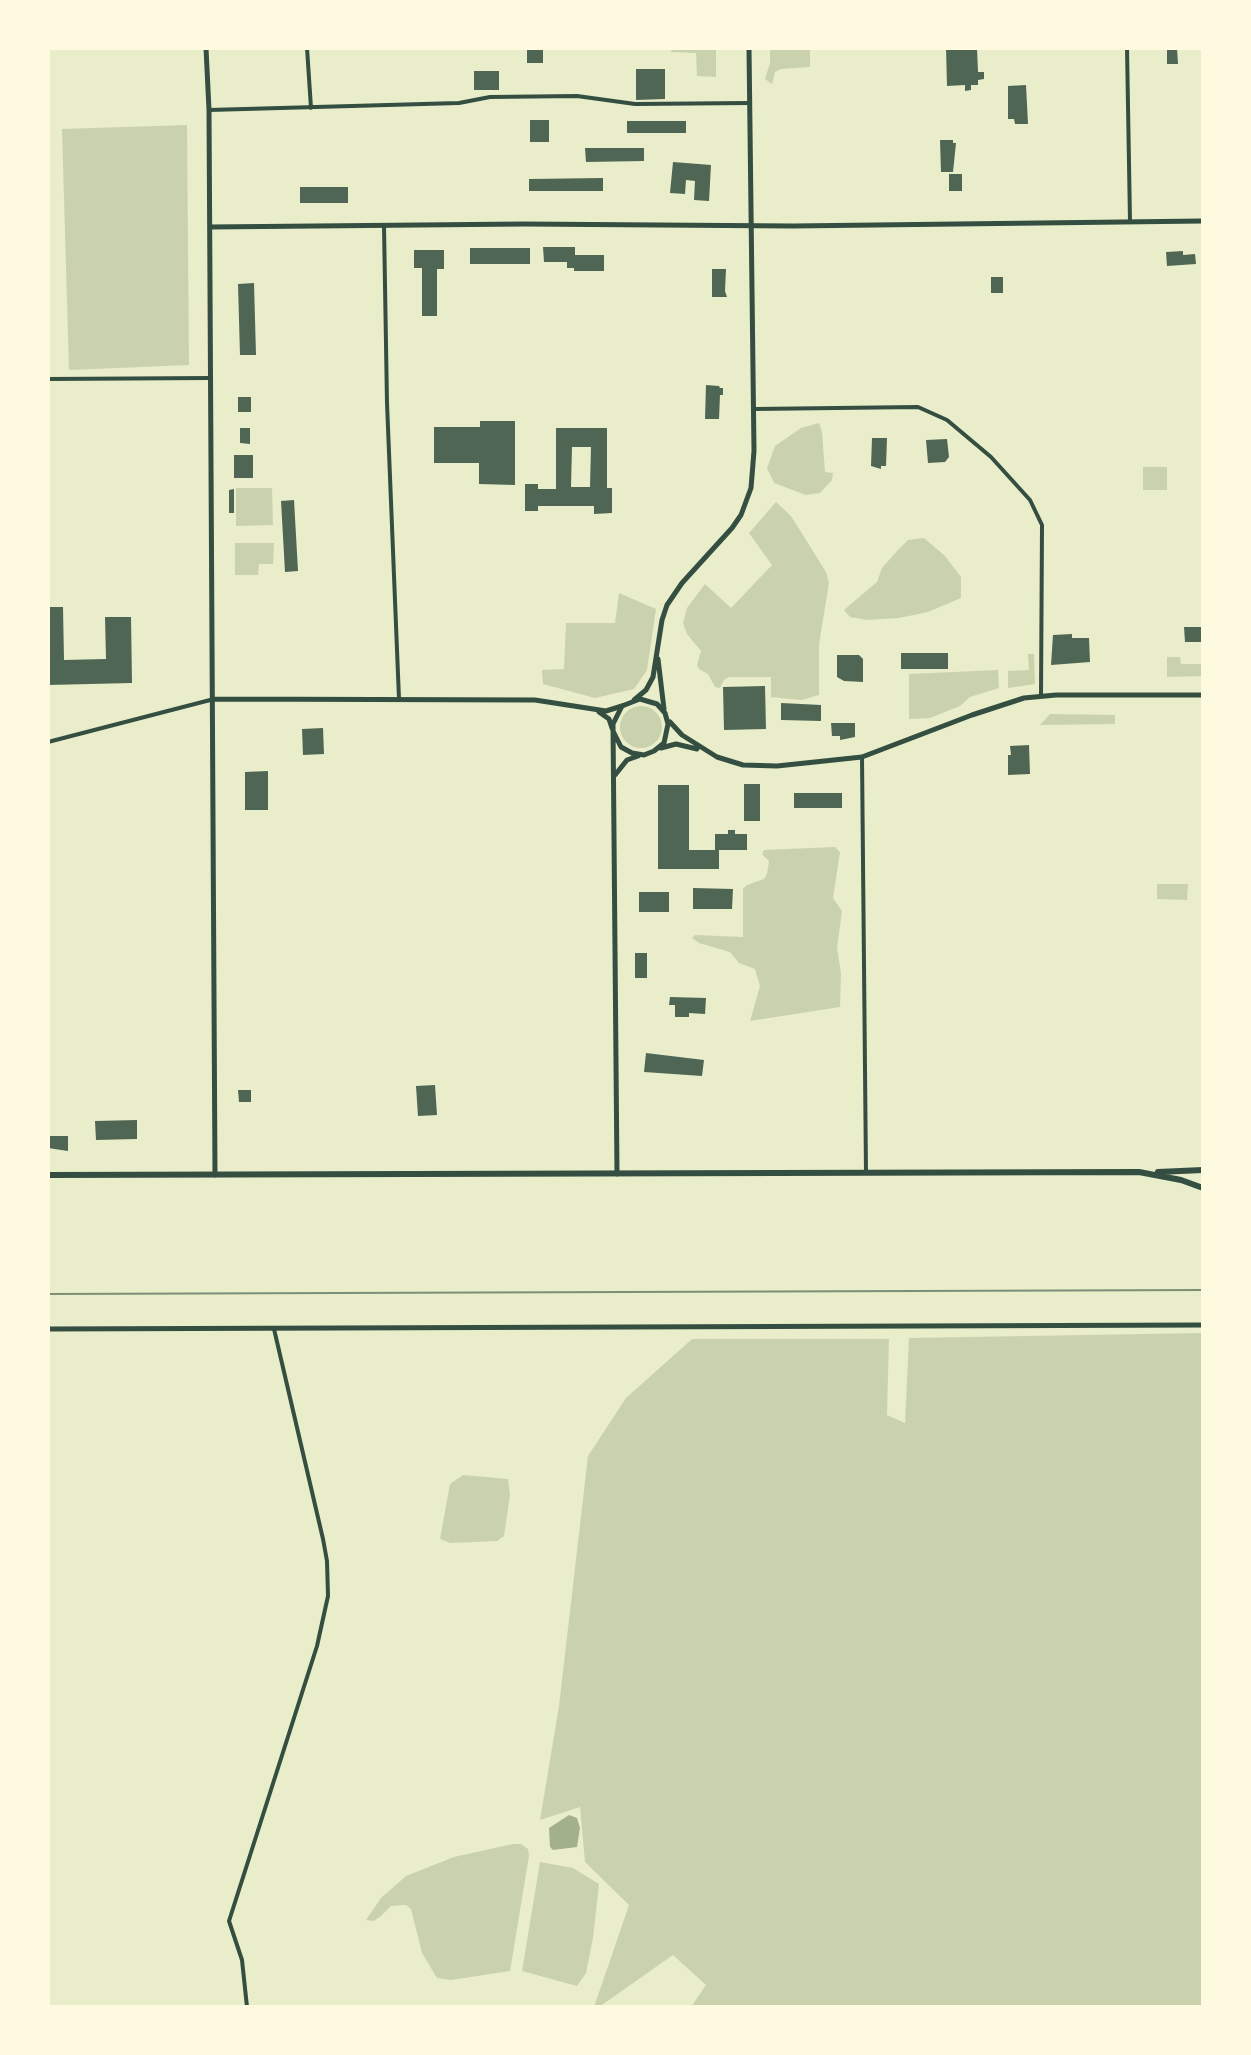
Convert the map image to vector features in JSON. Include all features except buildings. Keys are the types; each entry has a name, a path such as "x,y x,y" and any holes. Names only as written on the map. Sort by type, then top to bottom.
{"main road":[{"path":"206,48 214,699 215,1175"},
{"path":"214,699 539,700 611,711 634,700 649,685 662,620 674,593 741,515 753,471 749,48"},
{"path":"210,227 1203,221"},
{"path":"654,751 667,737 658,649"},
{"path":"615,775 627,760 676,744 740,764 763,766 862,757 995,706 1041,695 1203,695"},
{"path":"634,700 652,701 682,735 706,752"},
{"path":"617,1174 613,731 614,717 622,706"},
{"path":"591,709 606,716 621,747 644,755"},
{"path":"48,1175 1203,1170"},
{"path":"1139,1172 1165,1176 1203,1188"},
{"path":"48,1329 1203,1325"}],"street":[{"path":"307,48 311,108"},
{"path":"1127,48 1130,221"},
{"path":"209,110 459,103 520,96 577,96 635,104 750,103"},
{"path":"384,226 387,403 399,699"},
{"path":"48,379 211,378"},
{"path":"753,409 918,407 947,420 991,457 1030,500 1042,525 1041,695"},
{"path":"48,742 214,699"},
{"path":"862,757 866,1173"},
{"path":"247,2007 242,1960 229,1921 317,1646 328,1596 323,1539 274,1328"}],"shaded area":[{"path":"672,48 716,48 716,77 697,76 696,53 671,52"},
{"path":"770,48 810,48 810,67 781,69 775,72 772,84 765,79"},
{"path":"187,125 189,365 69,370 62,129"},
{"path":"819,423 825,472 833,473 832,480 820,493 806,495 774,483 767,468 775,446 801,428"},
{"path":"1143,467 1167,467 1167,490 1143,490"},
{"path":"236,488 272,488 273,525 236,526"},
{"path":"776,502 791,516 826,572 829,583 819,644 819,695 802,700 771,697 771,677 729,677 720,688 715,687 708,674 697,665 701,651 687,634 683,623 687,608 705,584 731,608 772,565 749,533"},
{"path":"924,538 945,556 961,577 961,598 928,612 899,618 867,620 850,617 844,610 877,582 882,568 897,551 908,540"},
{"path":"235,543 274,543 273,564 259,564 258,575 235,575"},
{"path":"619,593 656,609 647,670 634,689 595,698 543,684 542,670 564,669 566,623 615,623"},
{"path":"1028,654 1034,654 1035,684 1008,688 1008,671 1029,670"},
{"path":"1167,657 1180,657 1181,664 1203,664 1203,676 1167,677"},
{"path":"998,670 999,688 970,697 960,706 930,718 909,719 909,674"},
{"path":"641,706 656,712 662,727 656,742 641,748 626,742 620,727 626,712"},
{"path":"1050,714 1115,715 1115,724 1040,725"},
{"path":"835,847 840,852 833,898 842,911 837,948 841,973 840,1007 750,1021 760,986 755,969 739,963 730,952 692,938 695,935 743,937 743,889 764,879 767,874 769,861 762,854 764,850"},
{"path":"1157,884 1188,884 1187,900 1157,899"},
{"path":"1203,1333 1203,2007 691,2007 706,1985 673,1955 599,2007 594,2007 629,1905 585,1862 580,1807 540,1820 559,1706 588,1456 626,1398 692,1339 889,1339 887,1415 905,1423 909,1338"},
{"path":"463,1475 508,1479 510,1495 504,1536 497,1541 450,1543 440,1539 450,1484"},
{"path":"569,1815 577,1818 580,1828 577,1847 553,1850 550,1847 549,1828"},
{"path":"521,1844 528,1849 529,1856 510,1971 451,1980 437,1978 422,1953 411,1909 406,1905 391,1906 374,1921 366,1920 381,1898 406,1876 454,1857"},
{"path":"540,1862 573,1868 599,1884 586,1973 577,1986 522,1971"}],"railway":[{"path":"48,1294 1203,1290"}]}
